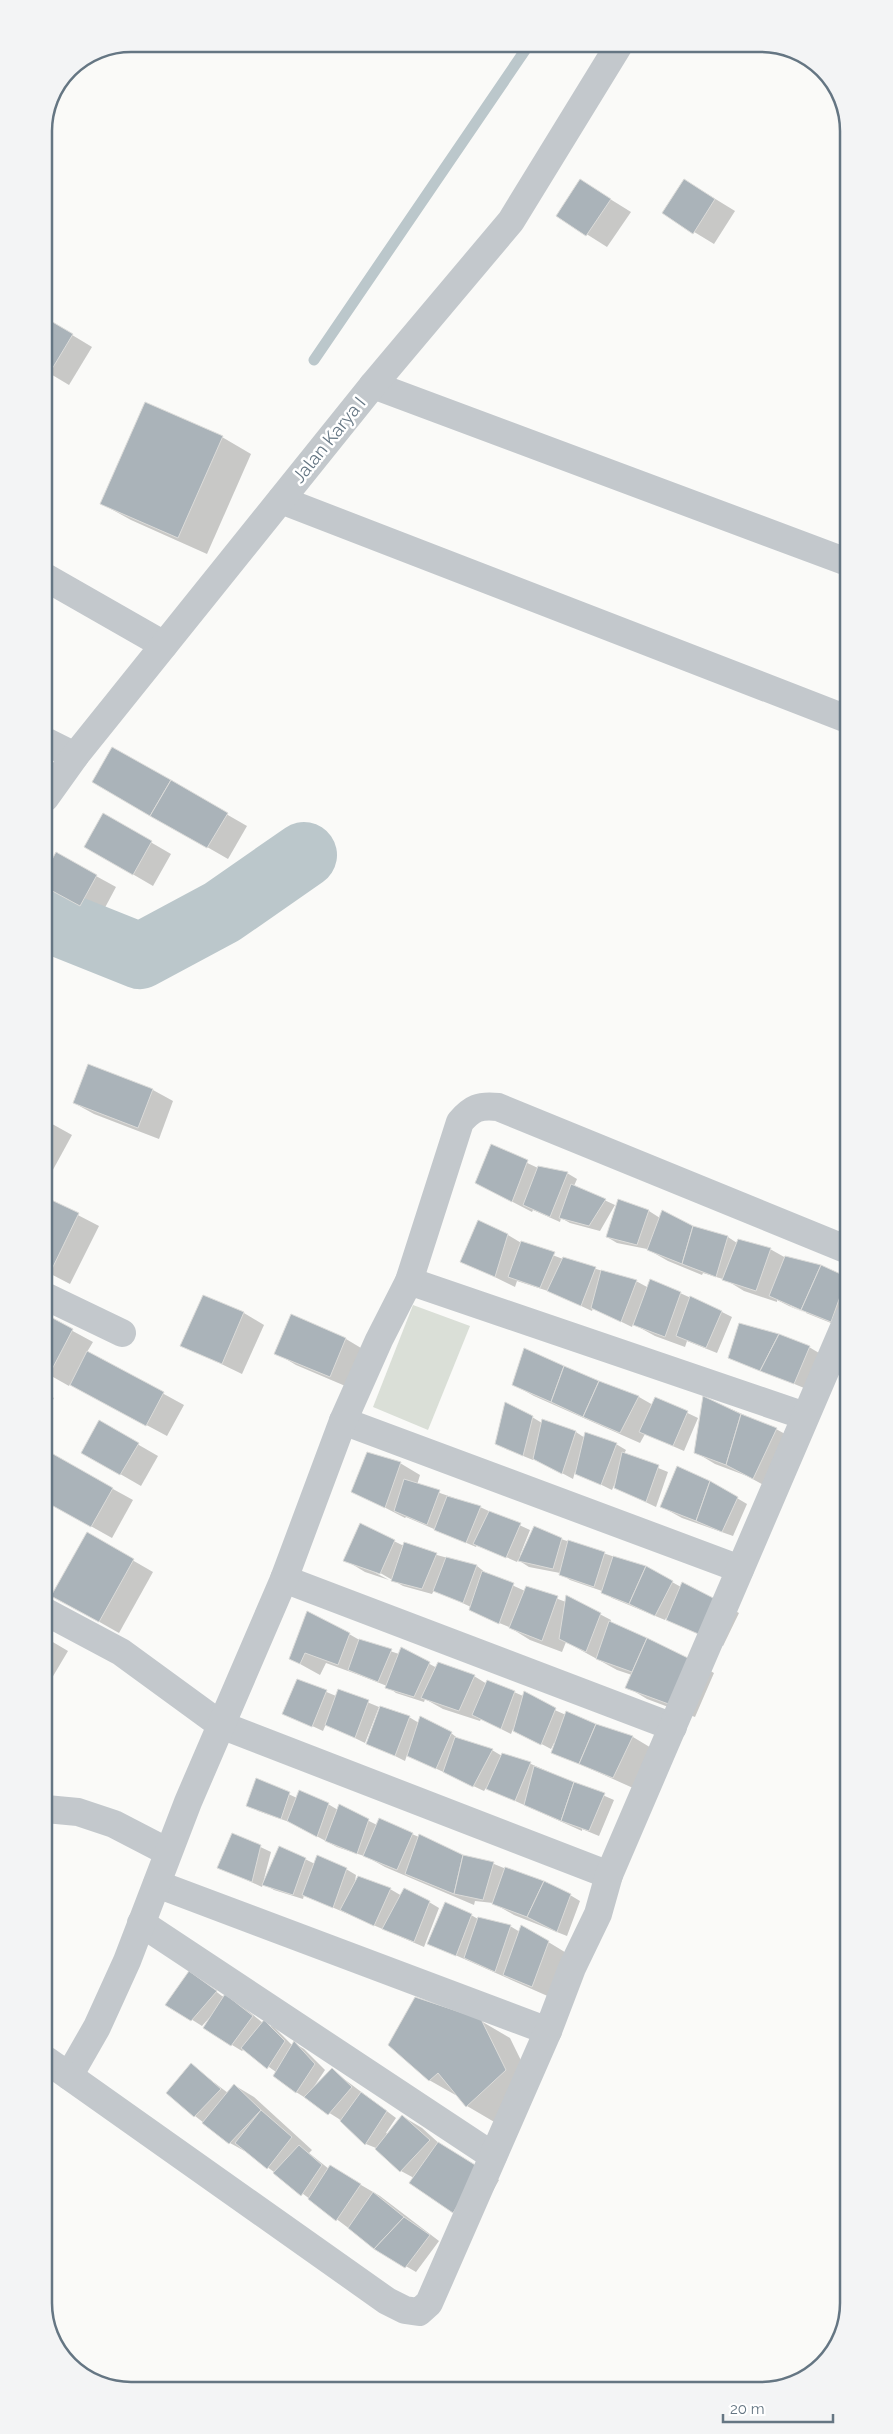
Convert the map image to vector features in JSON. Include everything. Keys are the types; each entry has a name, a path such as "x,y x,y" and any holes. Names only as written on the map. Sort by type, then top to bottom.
{"street":[{"name":"Jalan Karya I","path":"53,788 164,645 373,385 511,221 614,53"},
{"path":"373,385 840,559"},
{"path":"281,500 840,716"},
{"path":"53,582 164,645"},
{"path":"53,745 76,756"},
{"path":"69,2076 97,2027 127,1961 168,1852 284,1579 343,1421 379,1340 410,1281 460,1122 471,1110 482,1105 498,1107 840,1247"},
{"path":"410,1281 805,1416"},
{"path":"52,1299 122,1333"},
{"path":"52,2064 387,2301 405,2310 419,2312 429,2303 548,2031 572,1968 598,1914 609,1874 840,1336"},
{"path":"343,1421 740,1569"},
{"path":"284,1579 673,1727"},
{"path":"52,1615 121,1652 221,1725 609,1874"},
{"path":"52,1810 78,1812 114,1824 168,1852"},
{"path":"157,1884 548,2031"},
{"path":"141,1923 492,2156"}],"shaded area":[{"path":"413,1305 470,1326 428,1430 373,1407"}],"building":[{"path":"580,179 611,199 586,236 556,216"},
{"path":"684,179 715,199 693,234 662,213"},
{"path":"53,322 73,334 53,368"},
{"path":"145,402 223,436 178,538 100,504"},
{"path":"112,747 171,780 150,816 92,782"},
{"path":"171,780 228,813 207,848 150,816"},
{"path":"103,813 152,841 133,875 84,847"},
{"path":"56,852 97,875 80,906 53,891 53,858"},
{"path":"88,1064 153,1089 138,1128 73,1103"},
{"path":"491,1144 528,1160 512,1202 475,1183"},
{"path":"538,1166 568,1172 550,1217 523,1205"},
{"path":"571,1184 606,1199 589,1226 559,1218"},
{"path":"618,1199 649,1210 637,1245 606,1237"},
{"path":"53,1201 79,1213 52,1268"},
{"path":"662,1210 693,1226 682,1264 647,1250"},
{"path":"478,1220 508,1234 495,1277 460,1262"},
{"path":"693,1226 728,1236 716,1277 682,1264"},
{"path":"738,1239 771,1248 756,1291 722,1280"},
{"path":"521,1241 555,1252 540,1288 508,1277"},
{"path":"785,1256 821,1265 801,1310 769,1296"},
{"path":"563,1257 596,1267 581,1306 547,1291"},
{"path":"821,1265 840,1274 840,1297 831,1322 801,1310"},
{"path":"601,1270 637,1280 621,1322 591,1308"},
{"path":"650,1279 681,1292 665,1337 633,1325"},
{"path":"203,1295 244,1312 222,1364 180,1346"},
{"path":"690,1296 722,1311 706,1348 676,1336"},
{"path":"291,1314 346,1338 330,1377 274,1354"},
{"path":"52,1318 73,1329 52,1368"},
{"path":"739,1323 779,1334 760,1371 728,1358"},
{"path":"779,1334 810,1346 794,1384 760,1371"},
{"path":"524,1348 564,1366 551,1402 512,1385"},
{"path":"87,1351 164,1392 146,1426 70,1385"},
{"path":"564,1366 599,1381 583,1417 551,1402"},
{"path":"599,1381 639,1396 620,1433 583,1417"},
{"path":"703,1396 741,1414 726,1465 694,1453"},
{"path":"655,1397 688,1411 673,1446 639,1432"},
{"path":"505,1402 533,1416 523,1456 495,1444"},
{"path":"741,1414 777,1428 753,1479 726,1465"},
{"path":"542,1419 576,1431 562,1474 533,1459"},
{"path":"99,1420 139,1443 120,1475 81,1453"},
{"path":"585,1432 617,1443 601,1485 575,1474"},
{"path":"367,1452 401,1462 385,1508 351,1492"},
{"path":"622,1452 659,1465 646,1502 614,1488"},
{"path":"52,1455 113,1488 91,1527 52,1506"},
{"path":"677,1466 710,1481 696,1521 660,1507"},
{"path":"404,1479 440,1490 427,1525 394,1511"},
{"path":"710,1481 738,1497 722,1532 696,1521"},
{"path":"447,1496 481,1506 466,1543 434,1530"},
{"path":"489,1511 521,1523 506,1558 473,1544"},
{"path":"360,1523 395,1540 380,1574 343,1561"},
{"path":"534,1526 562,1538 553,1569 518,1561"},
{"path":"87,1532 134,1559 99,1622 52,1597"},
{"path":"568,1540 605,1552 594,1587 559,1575"},
{"path":"404,1542 437,1553 422,1589 391,1581"},
{"path":"613,1556 646,1566 629,1604 601,1593"},
{"path":"446,1557 477,1565 463,1603 433,1591"},
{"path":"646,1566 673,1581 655,1616 629,1604"},
{"path":"482,1571 514,1583 499,1624 469,1610"},
{"path":"682,1582 719,1601 703,1636 666,1620"},
{"path":"526,1586 558,1596 542,1641 509,1628"},
{"path":"566,1595 601,1613 586,1652 559,1639"},
{"path":"307,1611 350,1633 338,1665 305,1653 300,1664 289,1659"},
{"path":"609,1621 647,1638 632,1672 596,1659"},
{"path":"647,1638 694,1661 674,1706 625,1688"},
{"path":"359,1639 392,1649 378,1682 348,1670"},
{"path":"401,1647 430,1662 414,1697 385,1688"},
{"path":"438,1662 475,1675 459,1711 421,1698"},
{"path":"297,1679 327,1690 312,1727 282,1714"},
{"path":"487,1680 515,1691 501,1729 472,1715"},
{"path":"338,1689 369,1700 355,1738 325,1725"},
{"path":"524,1691 556,1708 541,1745 513,1731"},
{"path":"380,1706 410,1716 395,1756 366,1744"},
{"path":"566,1711 596,1724 579,1764 551,1753"},
{"path":"420,1716 452,1732 436,1769 407,1756"},
{"path":"596,1724 633,1736 613,1778 579,1764"},
{"path":"455,1737 493,1749 473,1787 443,1772"},
{"path":"502,1753 531,1762 515,1801 486,1789"},
{"path":"534,1766 574,1782 561,1821 524,1805"},
{"path":"256,1778 290,1792 281,1819 246,1806"},
{"path":"574,1782 605,1793 589,1831 561,1821"},
{"path":"299,1790 329,1803 317,1837 287,1821"},
{"path":"339,1804 369,1819 357,1854 325,1841"},
{"path":"379,1818 413,1833 397,1870 363,1856"},
{"path":"232,1833 261,1845 252,1882 217,1868"},
{"path":"419,1834 463,1855 454,1894 405,1874"},
{"path":"279,1846 306,1858 293,1895 262,1885"},
{"path":"317,1855 347,1868 333,1908 302,1895"},
{"path":"463,1855 494,1862 483,1900 454,1894"},
{"path":"505,1867 544,1881 527,1917 492,1904"},
{"path":"358,1876 391,1888 374,1926 340,1910"},
{"path":"544,1881 571,1894 557,1932 527,1917"},
{"path":"404,1888 430,1901 414,1942 382,1929"},
{"path":"445,1902 472,1914 456,1956 427,1944"},
{"path":"478,1917 511,1925 495,1972 464,1958"},
{"path":"521,1925 549,1941 532,1987 503,1975"},
{"path":"189,1971 217,1991 191,2021 165,2005"},
{"path":"225,1994 253,2016 231,2046 203,2028"},
{"path":"415,1997 481,2019 506,2070 466,2107 438,2073 429,2081 388,2045"},
{"path":"264,2020 285,2041 267,2069 241,2048"},
{"path":"294,2041 315,2064 296,2093 273,2076"},
{"path":"191,2063 221,2089 194,2117 166,2093"},
{"path":"332,2068 352,2087 328,2115 304,2097"},
{"path":"234,2084 261,2110 229,2144 202,2123"},
{"path":"361,2092 387,2111 365,2145 340,2121"},
{"path":"261,2110 292,2137 267,2169 235,2143"},
{"path":"402,2115 430,2140 400,2172 375,2149"},
{"path":"438,2142 480,2168 453,2213 409,2183"},
{"path":"299,2145 322,2165 301,2196 273,2173"},
{"path":"330,2165 361,2184 336,2221 308,2199"},
{"path":"373,2192 404,2217 374,2249 348,2228"},
{"path":"404,2217 430,2235 405,2268 374,2249"}],"waterway":[{"path":"314,360 523,53"},
{"path":"53,921 140,956 222,912 304,855"}]}
